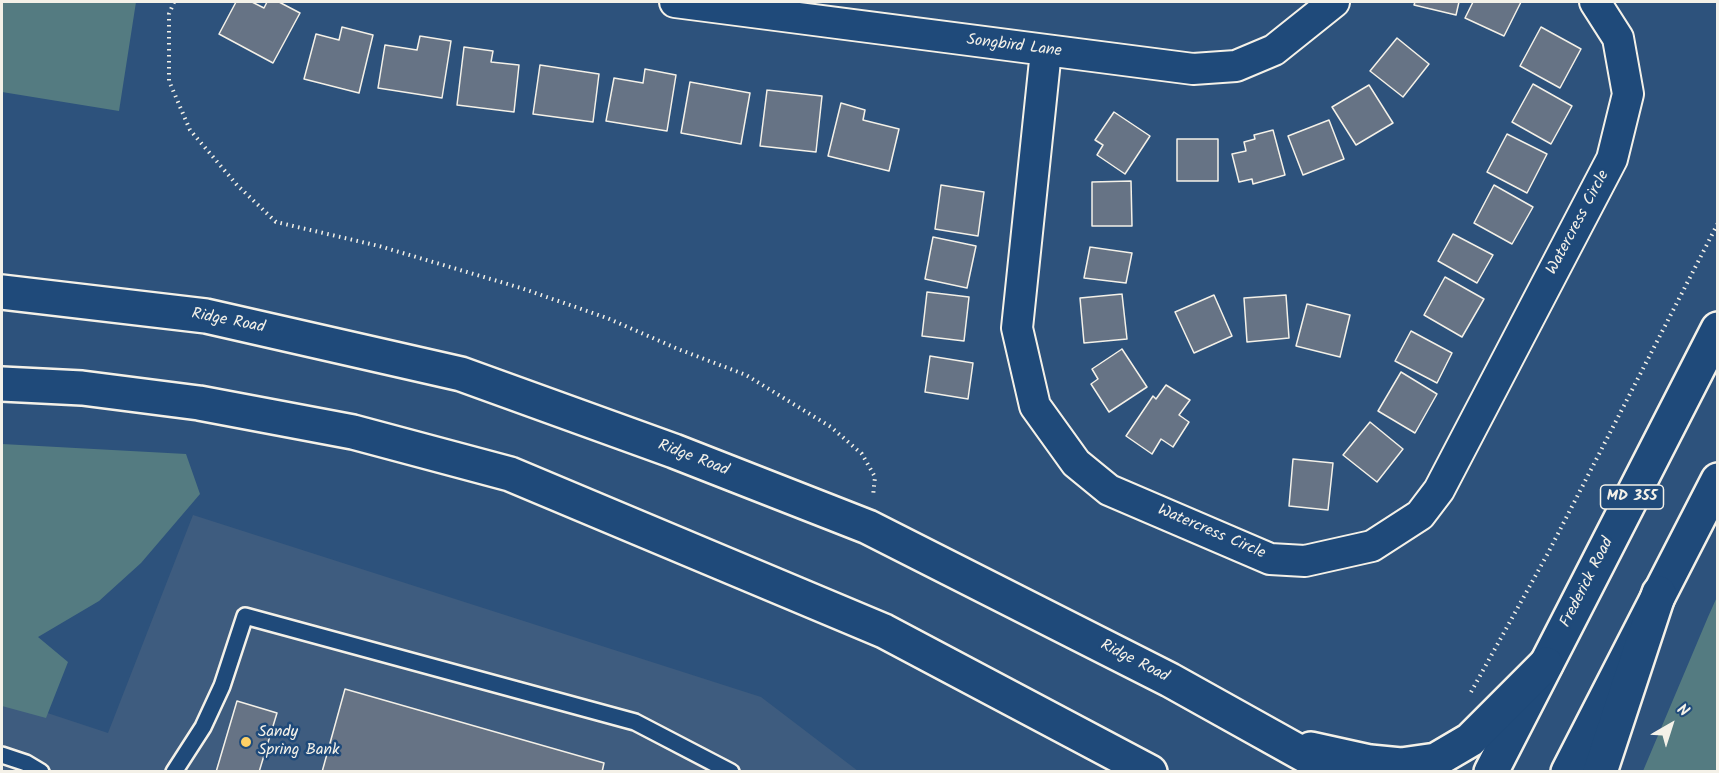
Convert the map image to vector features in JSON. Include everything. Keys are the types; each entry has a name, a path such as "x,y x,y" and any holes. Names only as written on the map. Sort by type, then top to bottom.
{"main road":[{"name":"Ridge Road","path":"2,292 206,316 461,374 674,451 868,527 1170,680 1335,771"},
{"name":"Frederick Road","path":"1491,771 1718,329"},
{"path":"2,384 82,388 199,403 353,432 510,474 884,631 1150,771"},
{"path":"1568,771 1718,480"},
{"path":"1600,771 1659,593"},
{"path":"1285,744 1370,762 1401,765 1436,760 1470,740 1546,664"}],"street":[{"name":"Songbird Lane","path":"675,2 1193,69 1236,66 1274,50 1334,2"},
{"name":"Watercress Circle","path":"1046,51 1017,328 1035,406 1076,463 1109,490 1270,559 1305,561 1372,546 1420,515 1439,490 1612,159 1628,94 1618,38 1595,2"}],"lane":[{"path":"174,771 203,727 222,686 245,616 635,722 731,771"},
{"path":"2,754 41,771"}],"path":[{"path":"174,2 169,14 169,81 190,130 237,185 276,222 379,246 521,288 607,318 746,375 831,427 862,454 875,477 868,527"},
{"path":"1467,699 1547,555 1718,223"}],"shaded area":[{"path":"193,515 761,697 858,771 2,772 2,698 108,733"}],"green space":[{"path":"2,2 136,2 119,111 2,92"},
{"path":"2,444 186,454 200,494 141,563 99,601 38,637 68,662 46,718 2,706"},
{"path":"1717,597 1717,771 1643,771 1708,617"}],"building":[{"path":"236,2 252,2 264,8 267,2 279,2 300,13 273,63 219,34"},
{"path":"1415,2 1459,2 1456,15 1414,5"},
{"path":"1473,2 1521,2 1504,36 1465,18"},
{"path":"342,27 373,35 359,93 304,79 316,34 339,40"},
{"path":"1541,27 1581,49 1560,88 1520,66"},
{"path":"420,36 451,41 442,98 378,88 385,45 417,50"},
{"path":"1397,38 1429,64 1403,97 1370,71"},
{"path":"464,47 493,51 491,62 519,65 514,112 457,105"},
{"path":"540,65 599,74 593,122 533,114"},
{"path":"645,69 676,75 667,131 606,121 614,78 643,83"},
{"path":"690,82 750,93 741,144 681,133"},
{"path":"1533,84 1572,106 1551,144 1512,122"},
{"path":"1369,85 1393,123 1356,145 1332,107"},
{"path":"767,90 822,96 816,152 760,146"},
{"path":"841,103 865,110 863,120 899,129 889,171 828,156"},
{"path":"1114,112 1150,136 1125,174 1097,155 1103,145 1095,140"},
{"path":"1329,120 1344,159 1303,175 1288,136"},
{"path":"1273,130 1285,175 1253,184 1252,179 1239,182 1232,154 1246,151 1244,142 1255,139 1254,135"},
{"path":"1507,134 1547,154 1527,193 1487,172"},
{"path":"1177,139 1218,139 1218,181 1177,181"},
{"path":"1131,181 1132,226 1092,226 1092,182"},
{"path":"941,185 984,192 978,236 935,229"},
{"path":"1494,185 1533,207 1512,244 1474,223"},
{"path":"1453,234 1493,255 1477,283 1438,261"},
{"path":"933,237 976,246 967,288 925,279"},
{"path":"1090,247 1132,253 1126,283 1084,278"},
{"path":"1445,277 1484,299 1462,337 1424,315"},
{"path":"927,292 969,297 964,341 922,336"},
{"path":"1122,294 1127,339 1084,343 1080,298"},
{"path":"1214,295 1232,336 1194,353 1175,312"},
{"path":"1286,295 1289,338 1247,342 1244,298"},
{"path":"1307,304 1350,315 1340,357 1296,346"},
{"path":"1411,331 1452,353 1437,383 1395,361"},
{"path":"1122,349 1147,387 1109,412 1091,384 1098,379 1092,369"},
{"path":"930,356 973,363 968,399 925,392"},
{"path":"1401,372 1437,394 1415,433 1378,411"},
{"path":"1166,385 1190,400 1179,415 1189,422 1173,447 1161,439 1152,454 1126,436 1153,396 1156,399"},
{"path":"1370,422 1403,449 1377,482 1343,455"},
{"path":"1293,459 1333,463 1328,510 1289,506"},
{"path":"345,689 604,763 602,772 322,772"},
{"name":"Sandy Spring Bank","path":"237,701 277,713 259,772 216,772"}],"place":[{"name":"Sandy Spring Bank","path":"246,742"}]}
